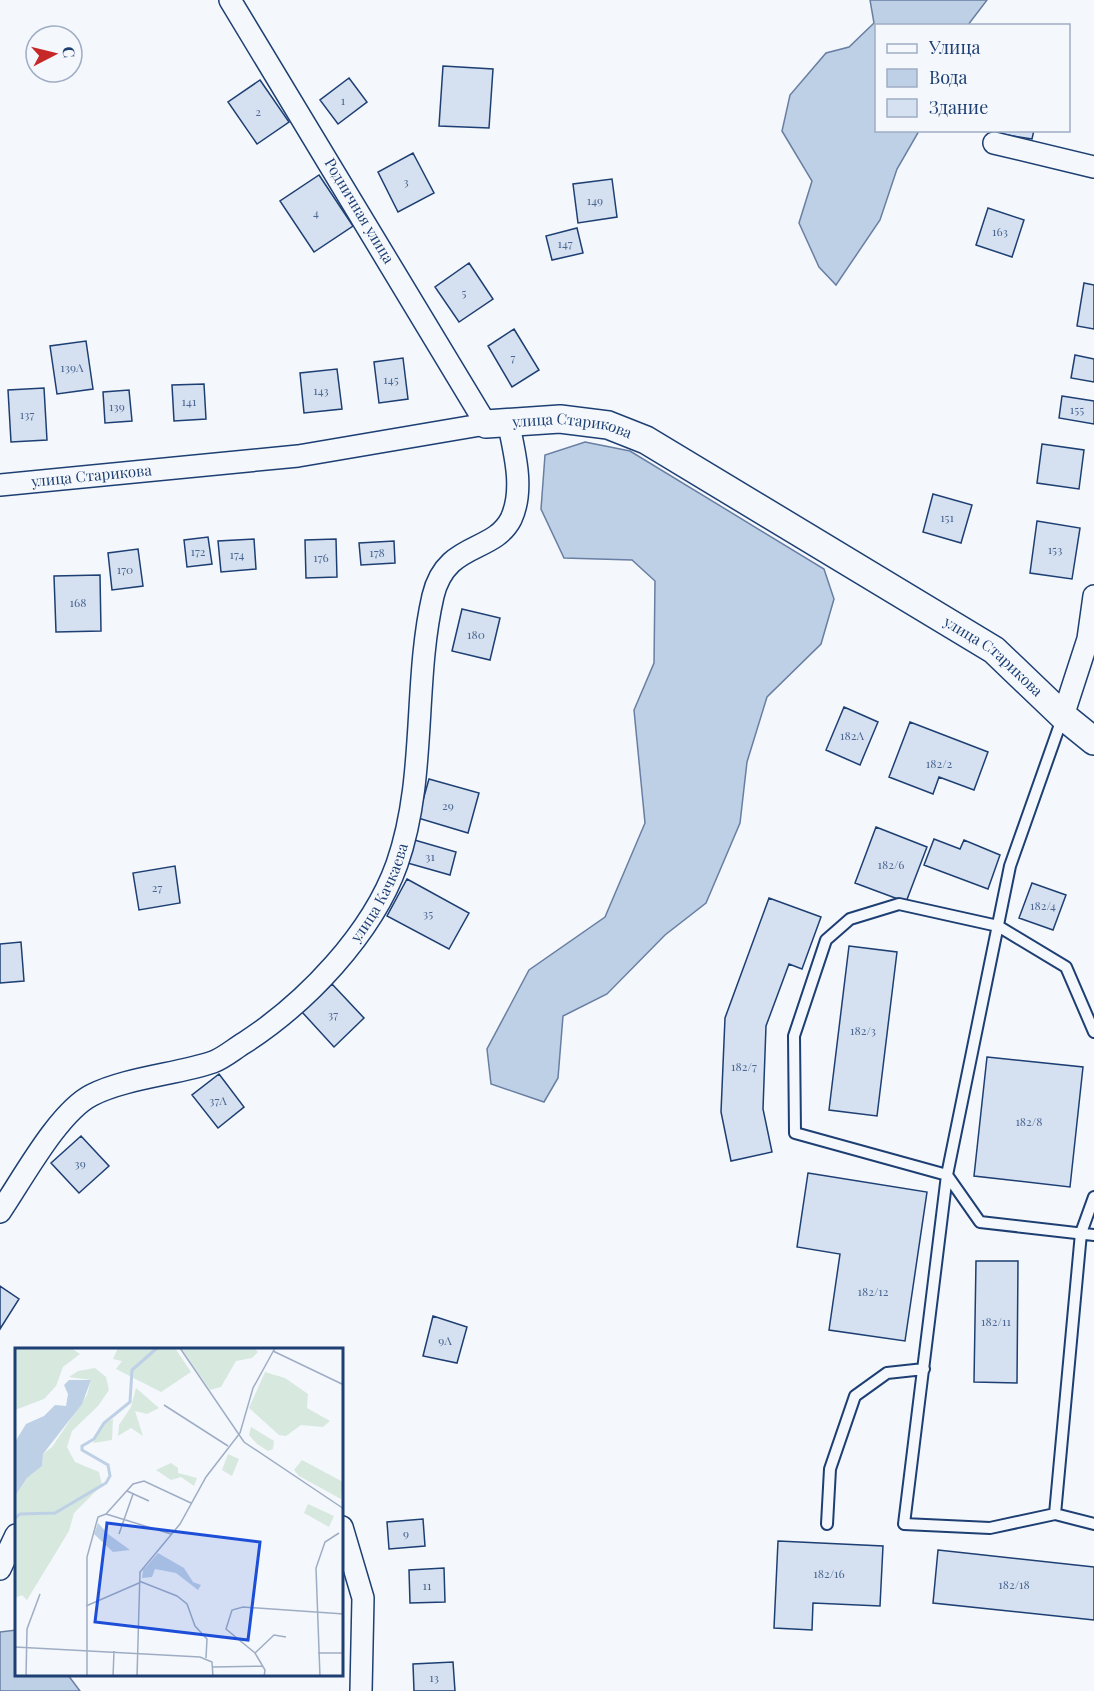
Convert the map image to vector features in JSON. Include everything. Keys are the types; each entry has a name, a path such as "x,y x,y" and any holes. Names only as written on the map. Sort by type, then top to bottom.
{"street":[{"name":"Родничная улица","path":"231,0 497,422"},
{"path":"994,143 1094,167"},
{"name":"улица Старикова","path":"0,485 298,456 497,422 560,419 608,425 646,440 994,650 1063,716 1094,741"},
{"name":"улица Качкаева","path":"0,1212 65,1117 92,1095 215,1061 270,1026 318,984 378,906 397,863 411,805 429,618 439,577 449,562 498,534 511,519 518,491 516,460 497,422"},
{"path":"1063,716 1088,639 1094,596"},
{"path":"1088,639 1094,660"},
{"path":"344,1534 363,1598 361,1691"},
{"path":"0,1569 15,1537"}],"lane":[{"path":"1063,716 1010,866 947,1174 904,1524 990,1528 1055,1514 1094,1524"},
{"path":"1094,1032 1066,967 998,926 899,904 849,919 826,940 794,1036 795,1132 947,1174 980,1222 1094,1235"},
{"path":"1055,1514 1081,1233 1094,1197"},
{"path":"827,1524 830,1469 855,1395 887,1373 924,1369"}],"water":[{"path":"870,0 987,0 969,24 875,24 875,132 918,132 897,169 880,220 836,285 819,267 799,223 812,181 782,131 790,95 826,53 849,47 874,23"},
{"path":"585,442 630,451 824,569 834,599 821,644 767,697 747,762 740,823 706,903 665,935 607,994 563,1016 558,1078 544,1102 491,1084 487,1049 529,970 605,917 645,823 634,710 654,663 655,581 632,560 564,558 541,509 545,455"},
{"path":"15,1630 15,1676 69,1676 80,1691 0,1691 0,1632"}],"building":[{"path":"443,66 493,69 489,128 439,126"},
{"path":"349,78 367,102 338,124 320,100"},
{"path":"260,80 289,122 257,144 228,102"},
{"path":"1001,132 1034,132 1032,139 1001,134"},
{"path":"413,153 434,193 398,212 378,172"},
{"path":"319,175 353,226 314,252 280,201"},
{"path":"612,179 617,217 578,223 573,184"},
{"path":"988,208 1024,220 1012,257 976,245"},
{"path":"577,228 583,253 552,260 546,236"},
{"path":"469,263 493,299 459,322 435,287"},
{"path":"1084,283 1094,285 1094,329 1077,326"},
{"path":"514,329 539,370 512,387 488,346"},
{"path":"86,341 93,389 57,394 50,346"},
{"path":"1075,355 1094,359 1094,382 1071,378"},
{"path":"403,358 408,399 379,403 374,362"},
{"path":"337,369 342,409 304,413 300,373"},
{"path":"204,384 206,419 174,421 172,385"},
{"path":"44,388 47,440 11,442 8,390"},
{"path":"129,390 132,421 105,423 103,392"},
{"path":"1062,396 1094,401 1094,424 1059,418"},
{"path":"1042,444 1084,450 1079,489 1037,483"},
{"path":"933,494 972,505 961,543 923,532"},
{"path":"1037,521 1080,528 1072,579 1030,573"},
{"path":"208,537 212,564 187,567 184,540"},
{"path":"254,539 256,569 221,572 218,541"},
{"path":"336,539 337,577 306,578 305,540"},
{"path":"394,541 395,563 361,565 359,543"},
{"path":"138,549 143,586 112,590 108,553"},
{"path":"100,575 101,631 56,632 54,576"},
{"path":"462,609 500,618 490,660 452,651"},
{"path":"844,707 878,722 860,765 826,750"},
{"path":"910,722 988,752 974,790 939,777 933,794 889,777"},
{"path":"429,779 479,793 468,833 418,818"},
{"path":"876,827 927,847 906,902 855,883"},
{"path":"411,839 456,852 450,875 404,862"},
{"path":"934,839 960,849 964,840 1000,855 988,889 924,865"},
{"path":"175,866 180,903 139,910 133,873"},
{"path":"407,879 469,913 449,949 387,916"},
{"path":"1032,883 1066,895 1053,930 1019,918"},
{"path":"769,898 821,917 802,969 789,964 766,1026 763,1109 772,1152 731,1161 721,1112 725,1018"},
{"path":"21,942 24,981 0,983 0,944"},
{"path":"849,946 897,952 877,1116 829,1110"},
{"path":"332,984 364,1018 334,1047 302,1012"},
{"path":"987,1057 1083,1067 1070,1187 974,1176"},
{"path":"219,1074 244,1107 218,1128 192,1095"},
{"path":"81,1136 109,1166 79,1193 51,1163"},
{"path":"808,1173 927,1192 905,1341 829,1330 840,1254 797,1247"},
{"path":"976,1261 1018,1261 1017,1383 974,1382"},
{"path":"0,1286 19,1299 0,1329"},
{"path":"433,1316 467,1327 457,1363 423,1356"},
{"path":"423,1519 425,1546 389,1549 387,1522"},
{"path":"778,1541 883,1546 880,1606 813,1603 812,1630 774,1628"},
{"path":"938,1550 1094,1567 1094,1620 933,1603"},
{"path":"444,1568 445,1602 410,1603 409,1570"},
{"path":"453,1662 455,1691 414,1691 413,1664"}]}
